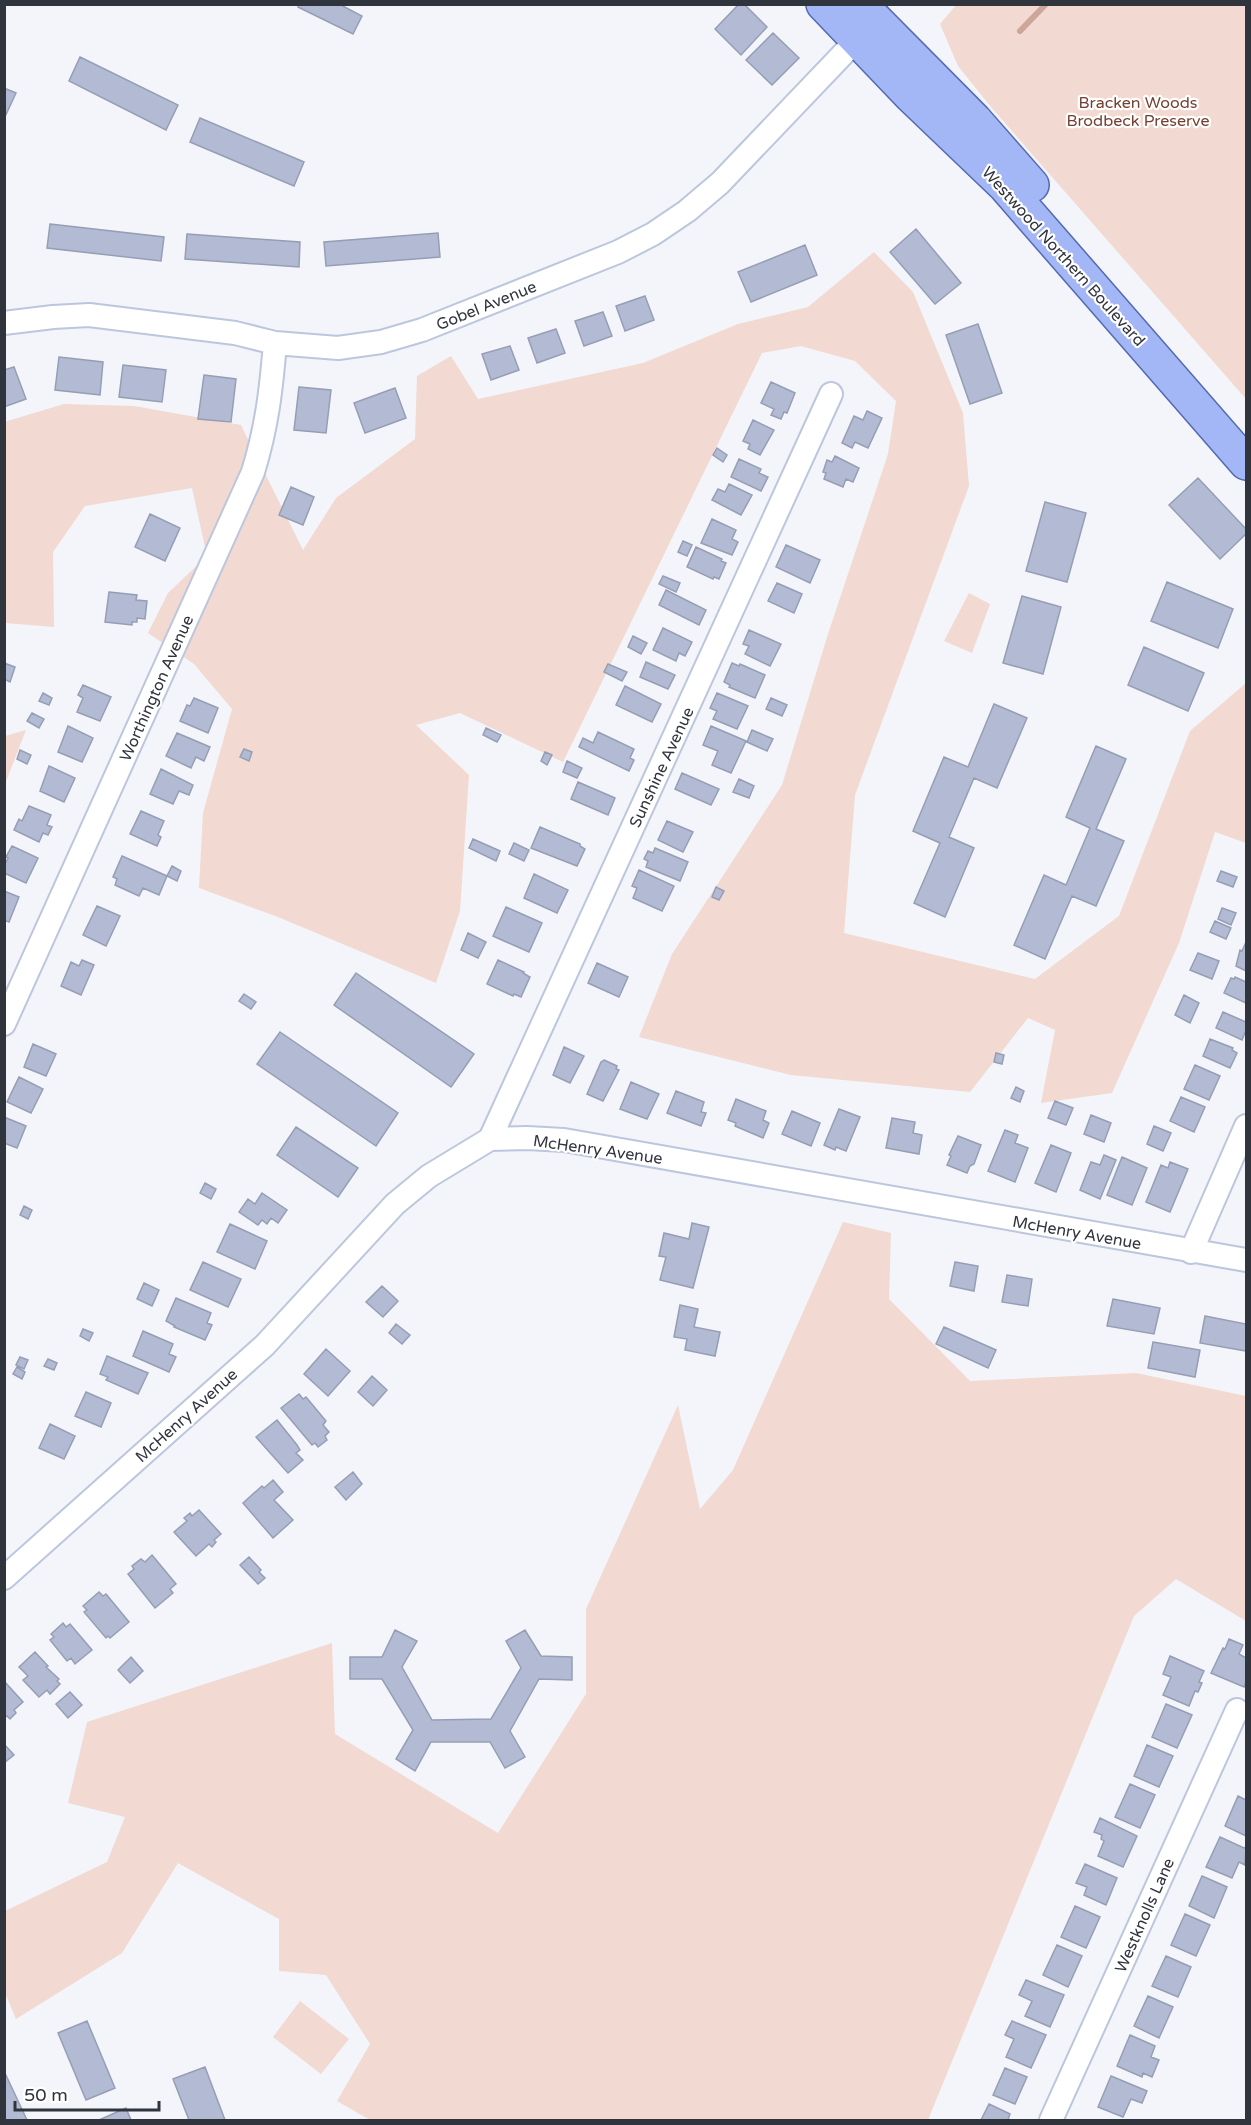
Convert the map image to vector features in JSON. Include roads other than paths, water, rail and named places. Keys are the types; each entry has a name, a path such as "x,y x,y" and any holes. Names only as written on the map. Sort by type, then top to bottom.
{"main road":[{"name":"Westwood Northern Boulevard","path":"823,4 865,21 975,120 1246,430"},
{"name":"Westwood Northern Boulevard","path":"865,21 911,96 1004,184 1246,463"}],"street":[{"name":"Gobel Avenue","path":"4,323 88,315 235,333 275,343 338,348 381,342 422,330 618,252 652,234 687,211 720,183 865,21"},
{"name":"Worthington Avenue","path":"4,1024 253,472 264,438 271,402 275,343"},
{"name":"Sunshine Avenue","path":"490,1139 831,394"},
{"path":"1191,1252 1246,1126"},
{"name":"McHenry Avenue","path":"4,1578 265,1345 395,1204 429,1176 490,1139 564,1140 1246,1260"},
{"name":"Westknolls Lane","path":"1051,2121 1237,1710"}],"waterway":[{"path":"1020,31 1046,4"}],"park label":[{"name":"Bracken Woods Brodbeck Preserve","path":"1138,111"}]}
